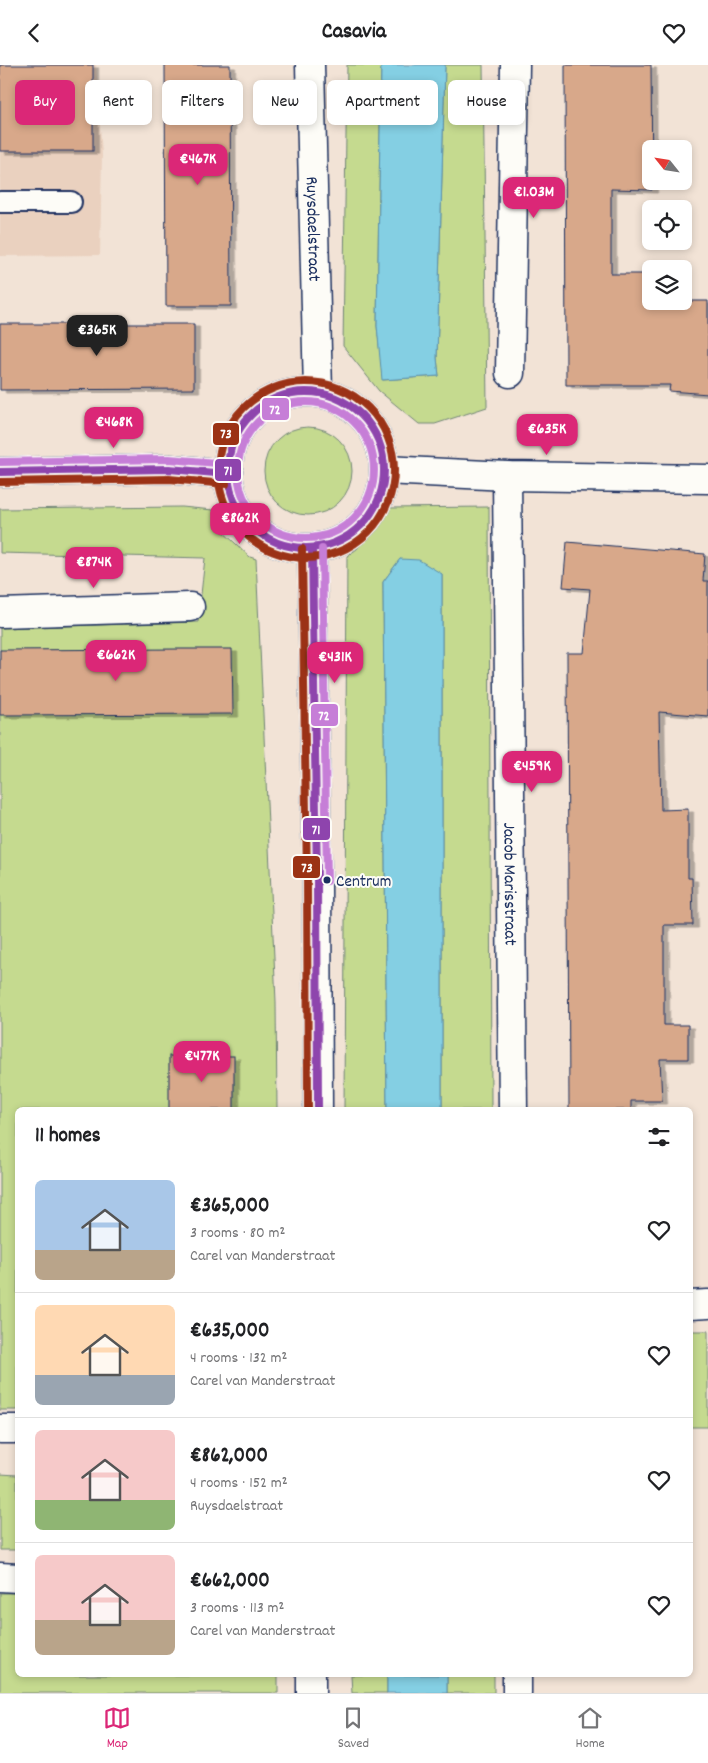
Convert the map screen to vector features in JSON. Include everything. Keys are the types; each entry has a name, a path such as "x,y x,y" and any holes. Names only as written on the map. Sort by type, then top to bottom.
{"street":[{"name":"Ruysdaelstraat","path":"310,65 318,392"},
{"path":"510,373 515,65"},
{"path":"318,392 339,399 358,410 376,434 382,448 385,470 382,493 371,515 355,532 335,543 312,549 280,545 254,529 235,504 227,474 233,439 253,412 284,394 318,392"},
{"path":"0,472 169,469 227,474"},
{"path":"385,470 507,476 708,479"},
{"name":"Jacob Marisstraat","path":"507,476 513,1107"},
{"path":"312,549 318,1107"},
{"path":"0,613 190,607"},
{"path":"693,1305 708,1305"},
{"path":"0,1429 15,1429"},
{"path":"0,1577 15,1577"},
{"path":"311,1677 311,1693"},
{"path":"517,1677 517,1693"}],"lane":[{"path":"0,202 71,201"}],"shaded area":[{"path":"0,65 96,65 97,80 85,80 85,125 100,125 102,155 100,255 0,256"}],"green space":[{"path":"347,65 381,65 381,80 347,80"},
{"path":"445,65 483,65 483,80 448,80 448,125 484,125 487,407 435,424 419,424 379,391 343,346 346,125 380,125 377,326 383,380 439,376 437,358"},
{"path":"308,427 325,430 339,440 349,454 352,471 349,488 339,502 325,512 308,515 291,512 277,502 267,488 264,471 267,454 277,440 291,430"},
{"path":"182,507 213,510 220,529 250,557 256,559 276,1002 277,1107 15,1107 15,1410 0,1410 0,628 198,622 205,558 0,553 0,509"},
{"path":"489,507 491,1107 442,1107 442,574 400,559 383,582 387,1107 344,1107 347,556 357,549 385,515 387,508"},
{"path":"693,1331 708,1331 708,1427 693,1427"},
{"path":"0,1474 15,1475 15,1550 0,1550"},
{"path":"0,1593 15,1593 15,1677 278,1677 278,1693 0,1693"},
{"path":"351,1677 387,1677 387,1693 352,1693"},
{"path":"447,1677 494,1677 494,1693 447,1693"}],"water":[{"path":"381,65 445,65 437,358 439,376 382,380 377,326 380,125 438,125 438,80 381,80"},
{"path":"400,559 419,560 442,574 442,1107 387,1107 383,582"},
{"path":"387,1677 447,1677 447,1693 387,1693"}],"building":[{"path":"0,65 93,65 93,80 85,80 85,125 93,125 93,151 0,151"},
{"path":"165,65 230,65 230,80 165,80"},
{"path":"565,65 651,65 652,140 642,140 642,190 611,189 611,274 642,274 642,310 692,310 692,301 708,301 708,394 669,391 670,385 566,385"},
{"path":"165,125 230,125 231,306 166,306"},
{"path":"0,324 194,324 194,389 0,390"},
{"path":"567,542 705,554 703,581 708,581 708,716 659,712 661,810 688,809 688,878 692,878 693,925 664,925 664,1025 688,1025 688,1059 660,1059 662,1101 631,1101 631,1107 569,1107 567,653 584,653 590,589 563,587"},
{"path":"232,649 233,714 0,715 0,650"},
{"path":"169,1056 234,1056 234,1107 169,1107"}],"transit line":[{"name":"73","path":"297,382 315,382 347,392 362,402 374,414 384,429 390,444 394,470 390,496 384,511 374,526 362,538 347,548 332,554 315,558 297,558 265,548 250,538 238,526 228,511 222,496 218,479 218,461 228,429 238,414 250,402 265,392 280,386 297,382"},
{"name":"71","path":"298,392 314,392 329,395 343,401 361,415 375,433 381,447 384,470 381,493 375,507 361,525 343,539 329,545 314,548 298,548 283,545 269,539 251,525 241,513 231,493 228,478 228,462 231,447 237,433 251,415 263,405 283,395 298,392"},
{"name":"72","path":"306,402 332,407 344,413 354,422 363,432 369,444 374,470 369,496 363,508 354,518 344,527 332,533 306,538 280,533 268,527 258,518 249,508 243,496 238,470 243,444 249,432 258,422 268,413 280,407 306,402"},
{"name":"72","path":"0,462 169,459 228,464"},
{"name":"71","path":"0,472 169,469 227,474"},
{"name":"73","path":"0,482 169,479 226,484"},
{"name":"73","path":"302,549 308,1107"},
{"name":"71","path":"312,549 318,1107"},
{"name":"72","path":"322,549 327,881"}],"place":[{"name":"Centrum","path":"327,880"}]}
